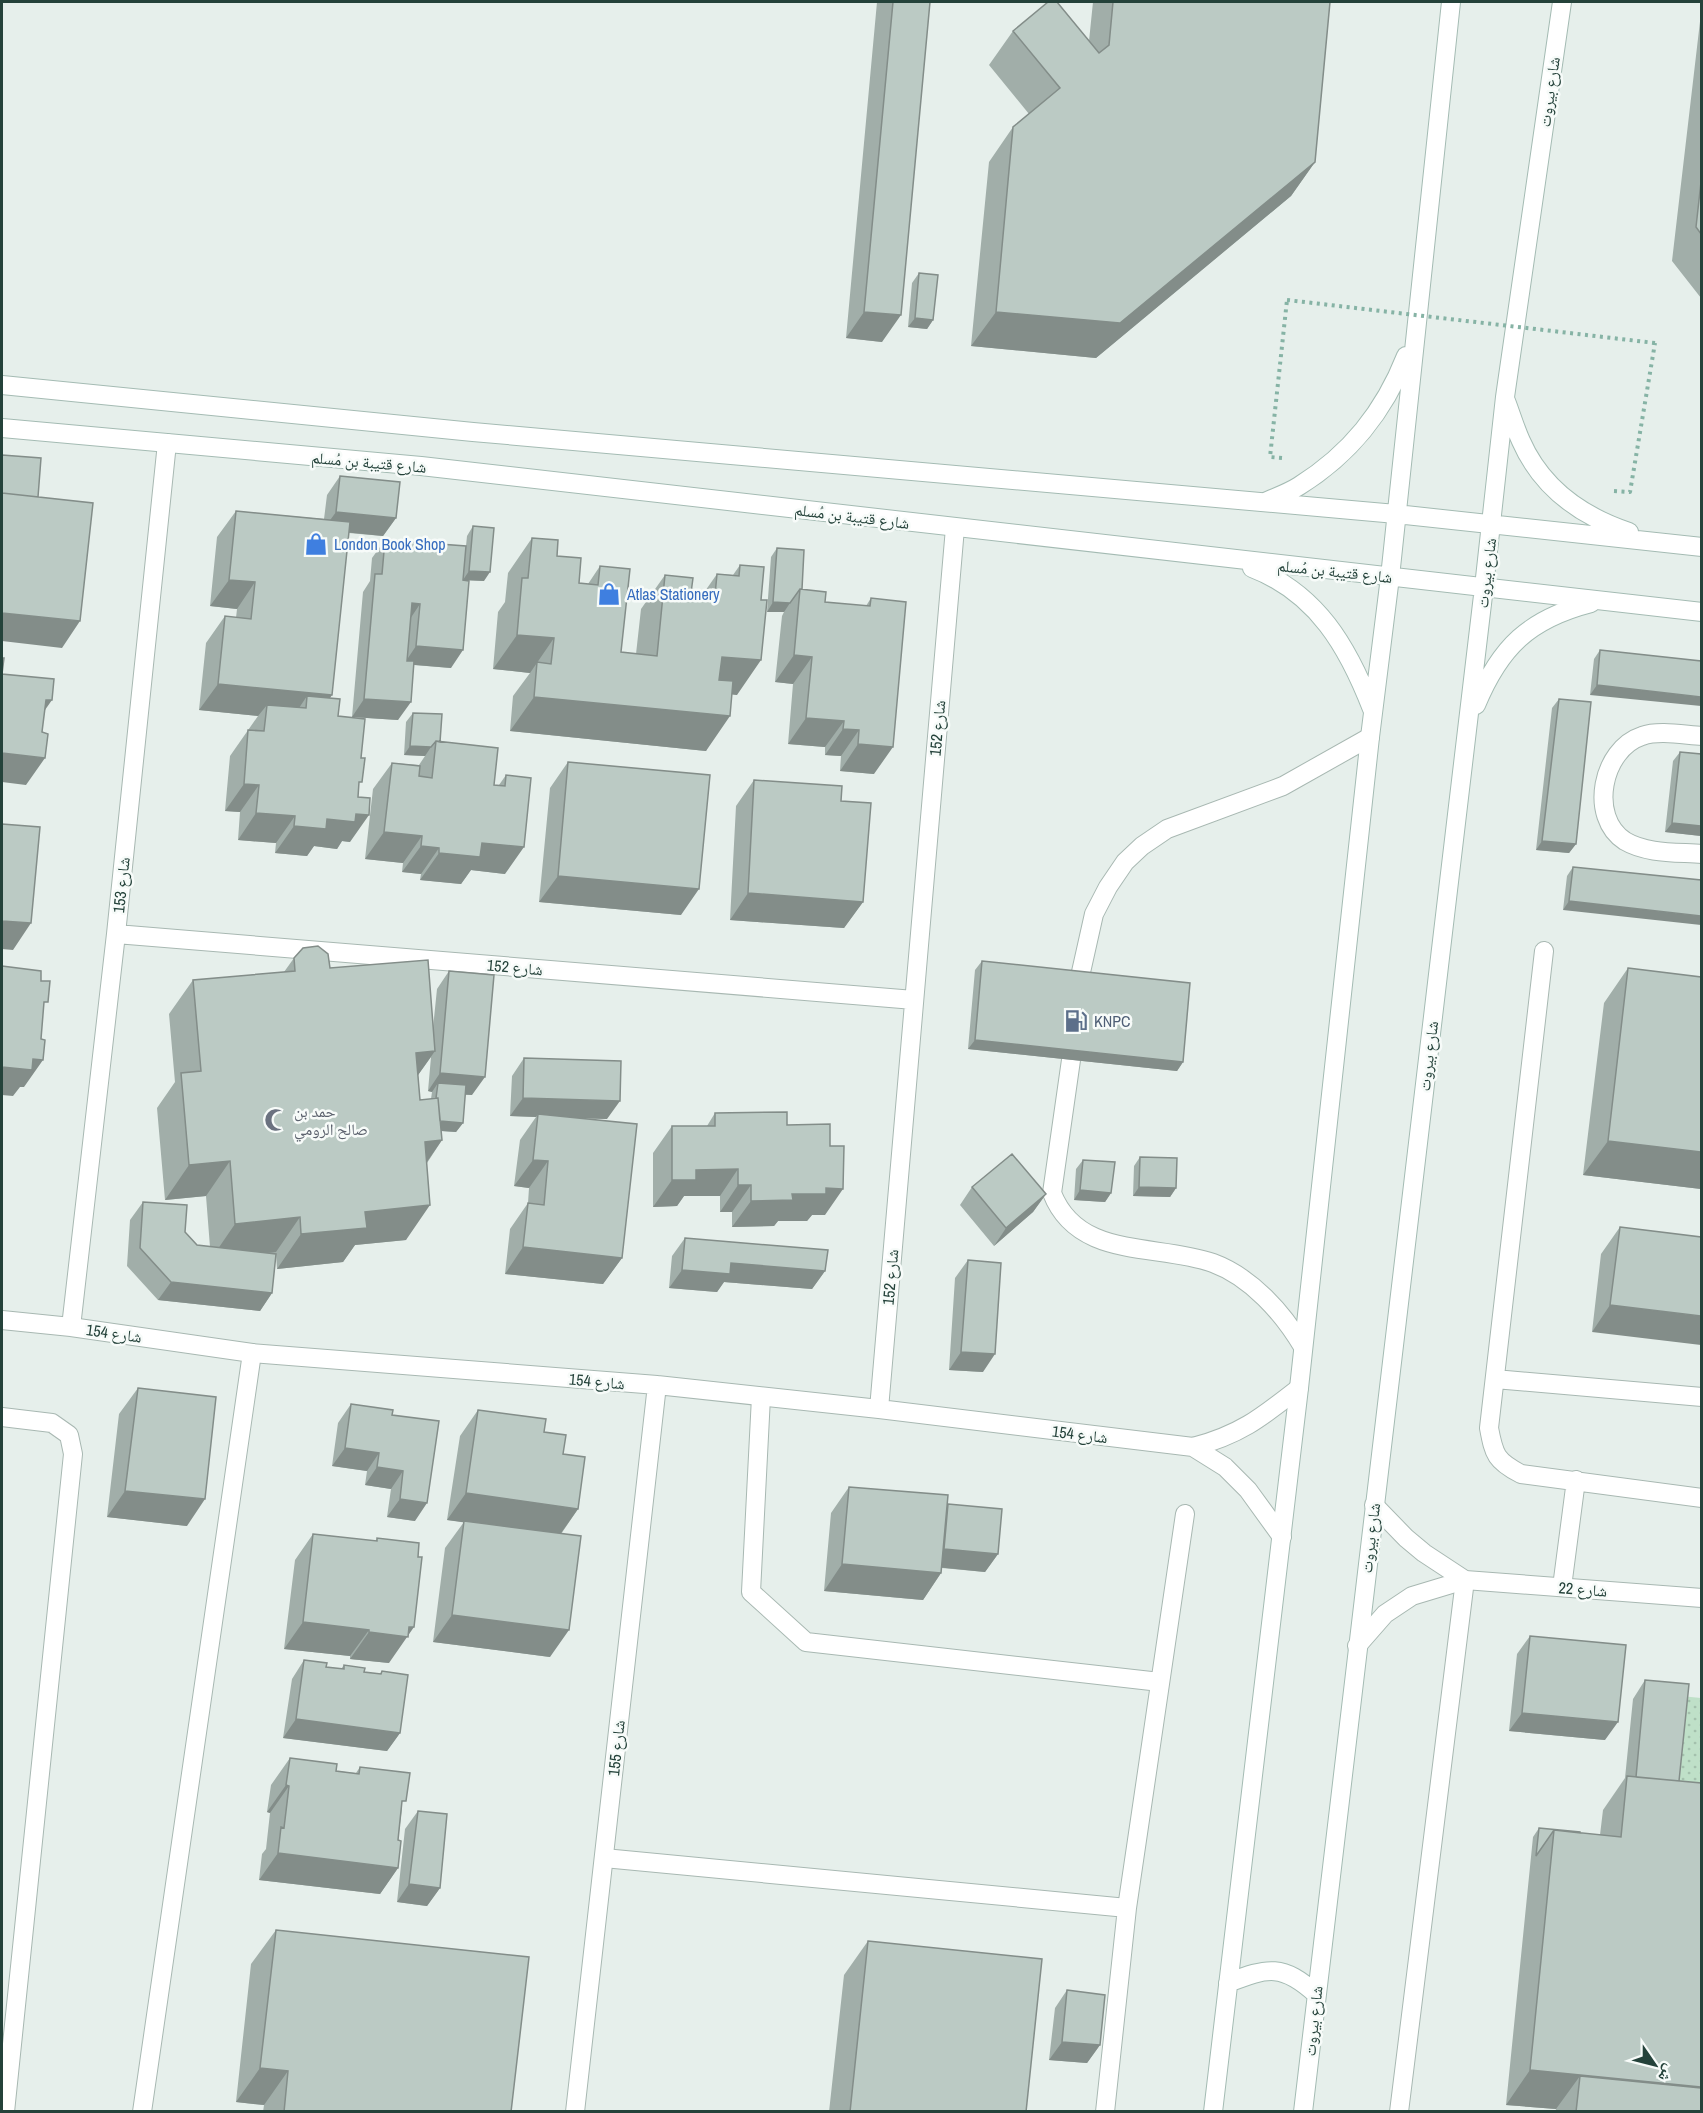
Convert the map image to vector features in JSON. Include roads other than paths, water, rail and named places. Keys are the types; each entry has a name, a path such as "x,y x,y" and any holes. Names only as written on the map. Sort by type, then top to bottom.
{"street":[{"path":"1213,2112 1299,1388 1370,737 1390,577 1451,2"},
{"name":"شارع بيروت","path":"1303,2112 1492,525 1505,397 1562,2"},
{"path":"1265,502 1298,486 1358,437 1377,415 1397,381 1415,332"},
{"path":"2,385 473,432 1396,514 1701,546"},
{"path":"1505,397 1521,442 1536,467 1562,497 1586,515 1662,542"},
{"name":"شارع قتيبة بن مُسلم","path":"2,428 421,466 1701,612"},
{"name":"شارع 153","path":"71,1327 116,934 167,443"},
{"name":"شارع 152","path":"879,1409 955,528"},
{"path":"1228,559 1272,576 1295,591 1318,613 1353,665 1374,712"},
{"path":"1467,726 1488,676 1509,648 1547,618 1571,608 1601,600"},
{"path":"1701,736 1642,735 1631,742 1618,752 1610,764 1604,799 1609,826 1626,841 1655,851 1701,854"},
{"path":"1079,981 1094,914 1108,886 1125,862 1142,846 1167,829 1283,786 1370,737"},
{"name":"شارع 152","path":"116,934 914,1000"},
{"path":"1544,951 1489,1428 1493,1449 1503,1465 1521,1474 1701,1498"},
{"path":"1071,1060 1052,1193 1058,1208 1066,1219 1106,1242 1191,1257 1215,1264 1241,1278 1263,1296 1289,1324 1303,1347"},
{"name":"شارع 154","path":"2,1320 71,1327 252,1353 761,1396 1193,1447 1220,1440 1242,1429 1262,1417 1299,1388"},
{"path":"141,2112 252,1353"},
{"path":"1495,1379 1701,1397"},
{"name":"شارع 155","path":"575,2112 657,1386"},
{"path":"761,1396 751,1592 806,1642 1160,1682"},
{"path":"2,1417 52,1423 69,1435 74,1454 5,2112"},
{"name":"شارع 154","path":"1193,1447 1225,1467 1248,1490 1281,1537"},
{"path":"1562,1587 1576,1480"},
{"name":"شارع 22","path":"1374,1505 1424,1553 1465,1580"},
{"path":"1105,2112 1126,1908 1185,1514"},
{"path":"1399,2112 1465,1580"},
{"name":"شارع 22","path":"1357,1646 1385,1614 1412,1596 1465,1580 1701,1598"},
{"path":"604,1858 1126,1908"},
{"path":"1228,1983 1252,1974 1275,1970 1299,1978 1316,1994"}],"place":[{"name":"London Book Shop","path":"316,544"},
{"name":"Atlas Stationery","path":"609,594"},
{"name":"KNPC","path":"1076,1021"},
{"name":"حمد بن صالح الرومي","path":"276,1120"}]}
